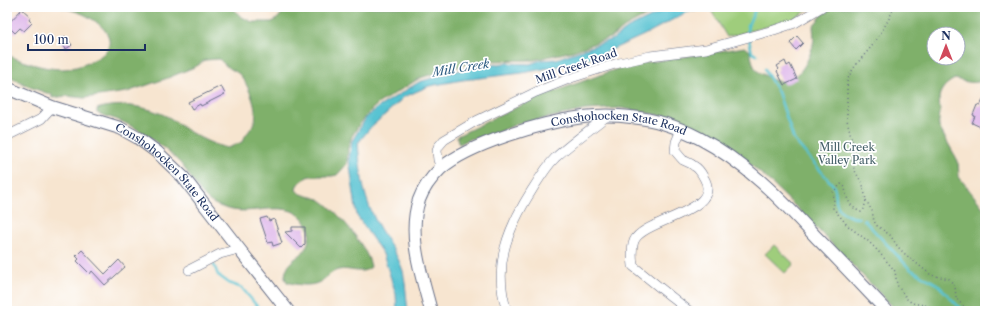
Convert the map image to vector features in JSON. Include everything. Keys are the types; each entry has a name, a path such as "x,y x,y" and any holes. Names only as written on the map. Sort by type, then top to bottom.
{"main road":[{"name":"Conshohocken State Road","path":"7,88 52,107 120,128 138,138 157,152 183,176 288,311"},
{"name":"Conshohocken State Road","path":"431,311 415,241 419,200 423,191 434,175 442,168 474,149 521,132 573,118 607,116 643,118 681,130 701,139 725,154 758,178 788,207 887,311"}],"street":[{"name":"Mill Creek Road","path":"442,168 438,160 437,151 438,147 444,140 476,121 536,92 571,78 615,64 644,57 694,51 754,36 794,23 822,7"},
{"path":"7,136 41,119 52,107"},
{"path":"507,311 502,285 502,266 508,236 516,216 540,176 556,158 607,116"},
{"path":"681,130 676,142 675,151 684,160 695,166 705,179 707,190 703,198 694,208 646,229 634,241 631,255 633,266 688,311"},
{"path":"190,270 220,254 239,249"}],"path":[{"path":"894,7 880,34 848,77 847,120 854,148 852,163 862,185 876,225 890,235 898,247 925,271 937,277 949,279 954,286 956,298 968,311"},
{"path":"866,200 864,209 861,212 849,202 845,187 841,184 833,192 833,208 848,226 868,241 895,271 897,285 907,299 912,303 929,306 936,311"}],"green space":[{"path":"60,7 232,7 240,16 252,22 272,22 277,19 288,7 667,7 657,10 625,27 612,37 573,51 534,60 486,61 463,65 420,78 379,103 372,109 352,136 348,148 347,164 337,175 307,177 297,185 296,190 303,195 319,199 334,210 358,240 369,259 371,267 363,271 338,270 316,284 304,285 287,282 285,278 288,266 303,252 309,239 310,232 308,226 301,216 291,211 281,209 245,211 233,210 215,204 208,200 195,185 181,164 158,143 144,133 119,120 97,113 97,109 122,105 148,109 170,118 195,135 217,145 228,148 242,142 253,126 256,116 252,96 246,83 239,74 219,59 205,60 197,66 127,92 84,98 66,96 52,98 52,95 30,87 7,75 7,55 39,66 60,69 76,67 92,61 102,55 107,49 109,42 108,36 99,24 80,13"},
{"path":"709,7 813,7 792,20 727,37"},
{"name":"Mill Creek Valley Park","path":"834,7 985,7 985,73 980,81 966,82 955,79 945,86 939,98 939,127 958,161 959,177 985,210 985,311 897,311 795,206 738,154 696,130 658,115 621,108 586,110 517,124 489,136 469,139 460,144 458,143 457,136 534,99 625,66 745,47 750,51 754,66 758,71 777,81 786,81 793,78 805,65 814,39 813,26 823,14"},
{"path":"774,245 794,264 785,273 765,254"}],"water":[{"path":"674,7 706,7 685,13 644,35 600,55 570,64 522,73 462,80 429,86 404,97 370,128 358,143 361,170 369,206 376,222 397,256 403,271 408,311 397,311 396,294 383,254 357,216 349,159 352,141 366,118 377,108 419,82 456,71 505,63 530,64 541,60 556,59 613,39 628,28"}],"building":[{"path":"22,9 31,17 29,20 32,23 24,31 20,28 15,33 7,25"},
{"path":"65,36 72,45 66,49 59,40"},
{"path":"797,36 803,43 796,50 790,43"},
{"path":"785,61 787,66 790,64 797,79 784,85 777,71 779,69 777,66"},
{"path":"221,86 225,94 201,106 200,104 192,109 188,102"},
{"path":"985,96 985,129 972,123 977,105 980,106"},
{"path":"267,217 269,221 274,219 282,243 273,246 272,242 268,243 260,219"},
{"path":"292,227 305,227 305,244 301,248 285,232 292,231"},
{"path":"82,250 105,274 119,260 125,267 105,285 92,271 90,274 77,261 79,259 76,256"}],"waterway":[{"path":"748,35 747,32 750,21 756,8 759,7"},
{"path":"749,39 752,53 757,55"},
{"path":"765,69 778,92 794,140 833,185 837,204 841,211 851,217 859,218"},
{"path":"864,220 910,269 937,284 963,311"},
{"path":"214,265 218,275 229,283 242,288 261,311"}],"water label":[{"name":"Mill Creek","path":"461,68"}]}
